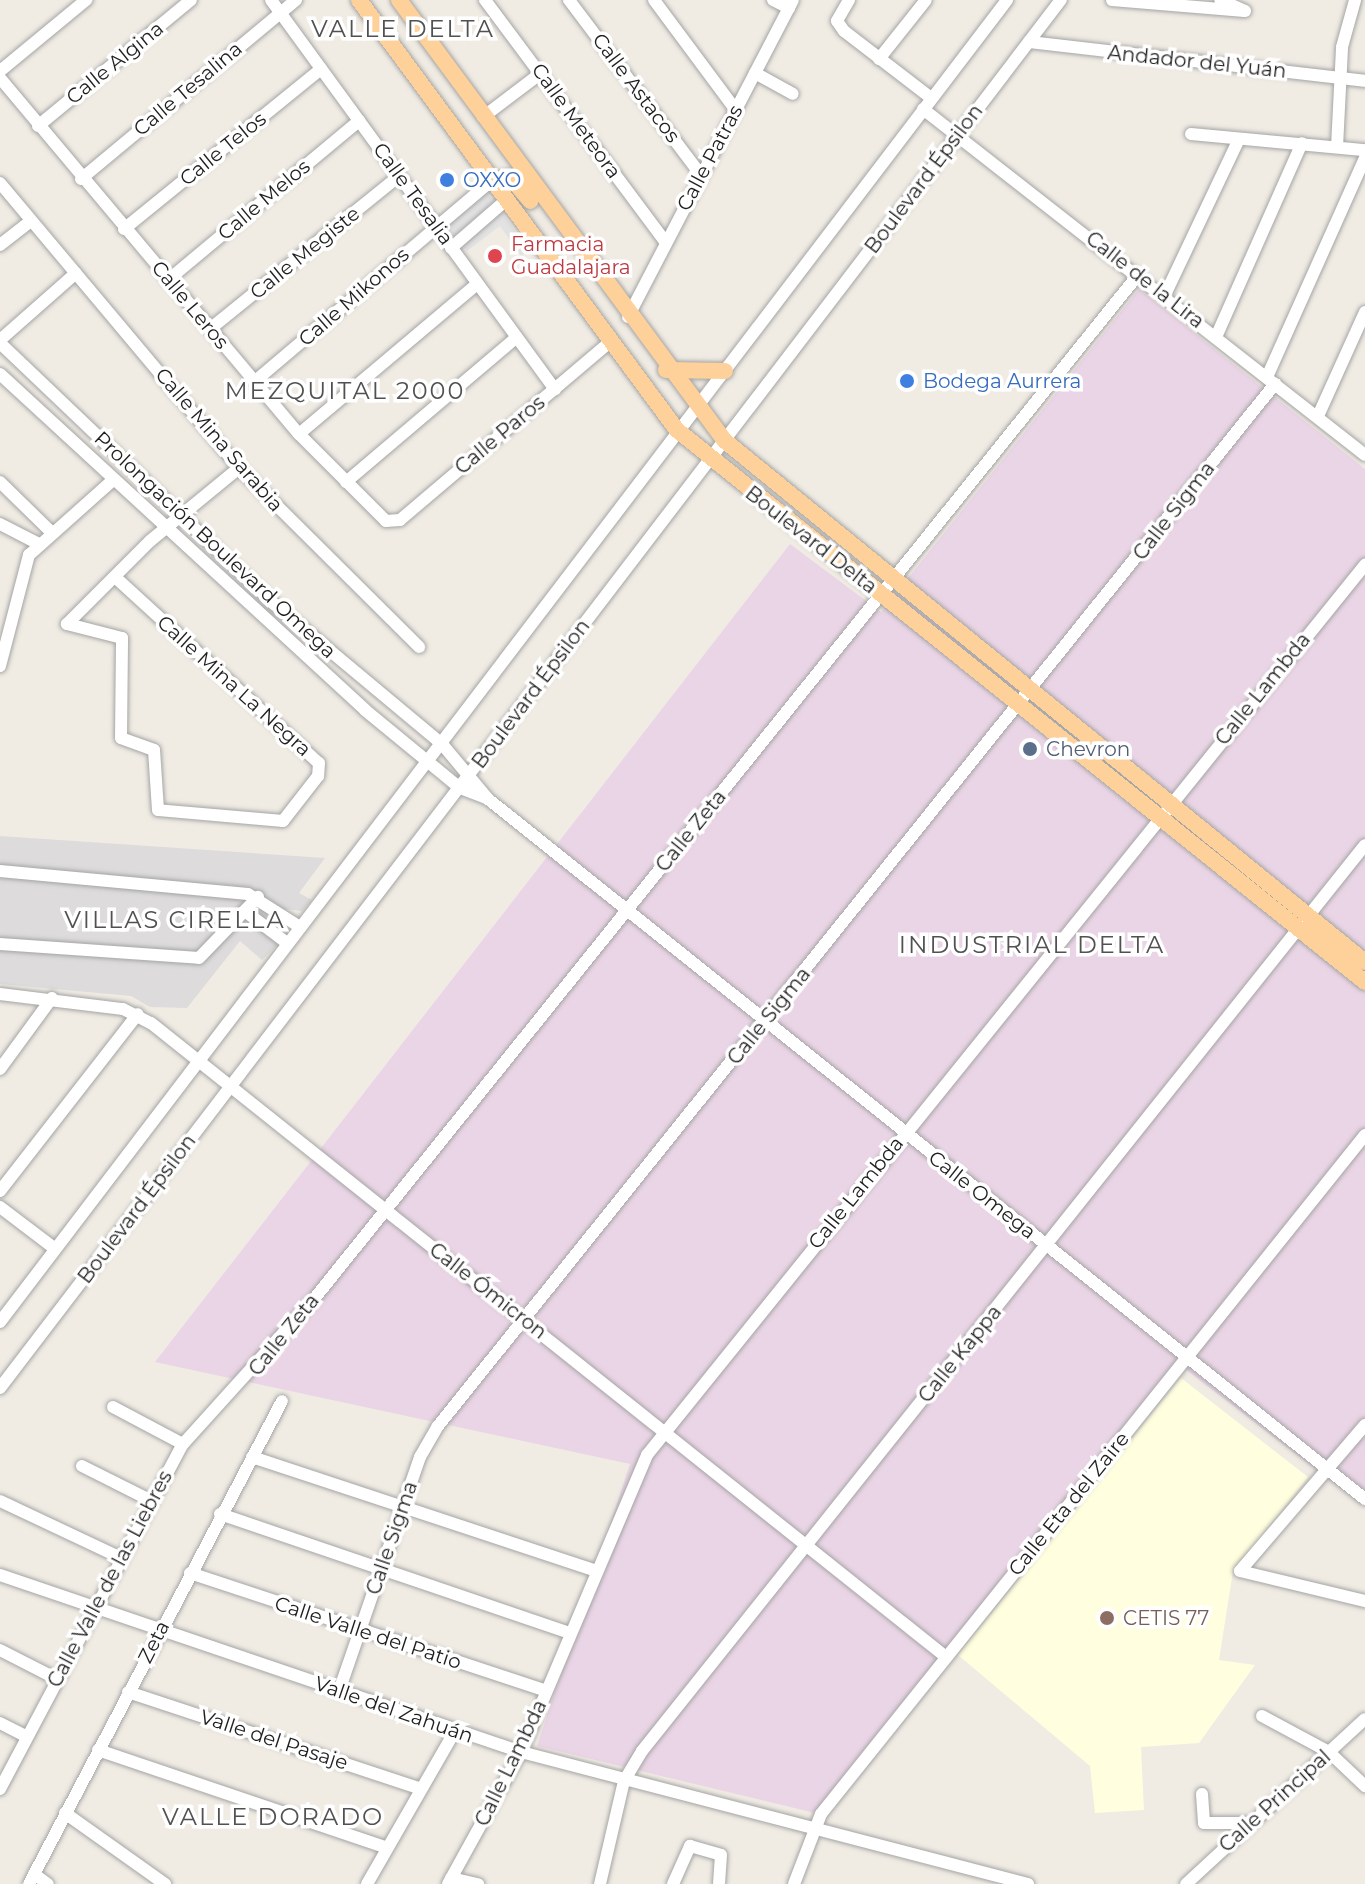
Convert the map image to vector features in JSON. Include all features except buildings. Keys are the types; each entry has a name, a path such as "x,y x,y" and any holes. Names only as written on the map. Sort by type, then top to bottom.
{"main road":[{"name":"Boulevard Delta","path":"359,0 609,343 677,430 710,460 880,594 1024,699"},
{"name":"Boulevard Delta","path":"399,0 694,408 725,441 891,581 1024,699 1303,923 1365,982"},
{"path":"491,181 511,178 571,241"},
{"path":"666,370 725,371"},
{"name":"Boulevard Delta","path":"1303,923 1365,962"}],"street":[{"path":"0,71 86,0"},
{"name":"Calle Algina","path":"38,126 191,0"},
{"name":"Calle Tesalia","path":"271,0 555,389"},
{"name":"Calle Tesalina","path":"81,179 296,0"},
{"name":"Calle Meteora","path":"485,0 666,243"},
{"name":"Calle Astacos","path":"569,0 701,175"},
{"path":"654,0 735,109"},
{"path":"773,0 791,4"},
{"name":"Calle de la Lira","path":"849,0 837,21 957,134 1365,455"},
{"path":"879,59 926,0"},
{"name":"Boulevard Épsilon","path":"0,1322 195,1061 442,744 677,430 1007,0"},
{"name":"Boulevard Épsilon","path":"0,1388 1061,0"},
{"path":"1112,0 1245,11 1220,0"},
{"path":"1337,147 1339,77 1355,0"},
{"name":"Calle Patras","path":"628,317 791,4"},
{"name":"Andador del Yuán","path":"1029,42 1365,81"},
{"name":"Calle Telos","path":"124,229 321,69"},
{"path":"483,117 541,73"},
{"path":"755,73 793,94"},
{"name":"Calle Leros","path":"0,78 81,179 299,434 390,523"},
{"name":"Calle Melos","path":"168,280 359,121"},
{"path":"1191,134 1365,150"},
{"path":"1164,297 1239,139"},
{"path":"1216,337 1302,143"},
{"name":"Calle Sigma","path":"339,1691 401,1509 428,1441 1024,699 1271,380 1365,158"},
{"name":"Calle Megiste","path":"210,329 399,176"},
{"name":"Calle Mikonos","path":"254,382 491,181"},
{"name":"Calle Mina Sarabia","path":"0,183 239,468 419,647"},
{"path":"451,248 505,201"},
{"path":"0,245 31,221"},
{"path":"0,342 76,273"},
{"name":"Calle Zeta","path":"243,1385 1138,275"},
{"path":"299,434 477,284"},
{"path":"1318,416 1365,312"},
{"path":"346,482 516,338"},
{"name":"Prolongación Boulevard Omega","path":"0,342 297,625 442,744 471,773"},
{"name":"Calle Paros","path":"390,523 609,343"},
{"name":"Prolongación Boulevard Omega","path":"0,374 297,652 460,788"},
{"name":"Calle Mina La Negra","path":"115,577 319,763 318,776 283,821 158,810 154,750 121,738 122,638 67,624 115,577 166,529 239,468"},
{"path":"0,666 14,616 21,568 39,544 113,480"},
{"path":"0,482 52,533"},
{"path":"0,524 39,544"},
{"name":"Calle Lambda","path":"450,1881 521,1752 593,1570 637,1472 667,1429 904,1133 1365,565"},
{"path":"0,608 14,616"},
{"name":"Calle Omega","path":"471,773 488,799"},
{"name":"Calle Omega","path":"460,788 488,799 1365,1499"},
{"name":"Calle Kappa","path":"600,1884 624,1781 808,1543 1365,845"},
{"path":"0,871 258,897 300,927"},
{"path":"0,944 199,958 258,897"},
{"path":"246,912 287,943"},
{"name":"Calle Ómicron","path":"0,994 52,998 138,1014 195,1061 232,1086 384,1211 667,1429 946,1657"},
{"path":"0,1069 52,998"},
{"path":"0,1191 138,1014"},
{"name":"Calle Eta del Zaire","path":"794,1884 809,1830 1365,1135"},
{"path":"0,1207 54,1248"},
{"name":"Calle Valle de las Liebres","path":"0,1789 150,1500 183,1444 243,1385"},
{"name":"Zeta","path":"31,1879 282,1401"},
{"path":"113,1407 183,1444"},
{"path":"1365,1425 1330,1470 1298,1495 1240,1571 1365,1601"},
{"path":"252,1457 401,1509 593,1570"},
{"path":"82,1466 150,1500"},
{"path":"0,1501 121,1558"},
{"path":"220,1514 569,1633"},
{"name":"Calle Valle del Patio","path":"190,1573 546,1691"},
{"name":"Valle del Zahuán","path":"0,1575 158,1632 521,1752 1002,1881 1028,1884"},
{"path":"0,1650 57,1679"},
{"name":"Valle del Pasaje","path":"128,1692 421,1789"},
{"path":"1262,1716 1329,1752 1365,1786"},
{"name":"Calle Principal","path":"1186,1884 1365,1719"},
{"path":"0,1723 27,1737"},
{"path":"367,1884 455,1731"},
{"path":"98,1750 387,1848"},
{"path":"1202,1794 1204,1823 1251,1823"},
{"path":"65,1813 165,1884"},
{"path":"673,1884 690,1846 721,1855 719,1884"},
{"path":"31,1879 48,1884"},
{"path":"450,1881 478,1884"}],"shaded area":[{"name":"Farmacia Guadalajara","path":"486,192 529,249 521,256 500,226 467,251 445,223"},
{"path":"1139,289 1365,469 1365,1507 1185,1369 815,1813 537,1746 630,1464 155,1362 790,544 881,612"},
{"path":"0,836 325,858 299,893 312,900 302,911 286,909 267,930 277,945 262,960 240,941 187,1008 150,1007 131,996 0,984"},
{"name":"CETIS 77","path":"1181,1378 1308,1477 1233,1571 1219,1660 1255,1665 1199,1743 1141,1747 1144,1810 1095,1813 1090,1766 958,1655"}],"place":[{"name":"OXXO","path":"447,180"},
{"name":"Farmacia Guadalajara","path":"495,256"},
{"name":"Bodega Aurrera","path":"907,381"},
{"name":"Chevron","path":"1030,749"},
{"name":"CETIS 77","path":"1107,1618"}],"district":[{"name":"VALLE DELTA","path":"403,29"},
{"name":"MEZQUITAL 2000","path":"345,391"},
{"name":"VILLAS CIRELLA","path":"175,920"},
{"name":"INDUSTRIAL DELTA","path":"1032,945"},
{"name":"VALLE DORADO","path":"273,1817"}]}
